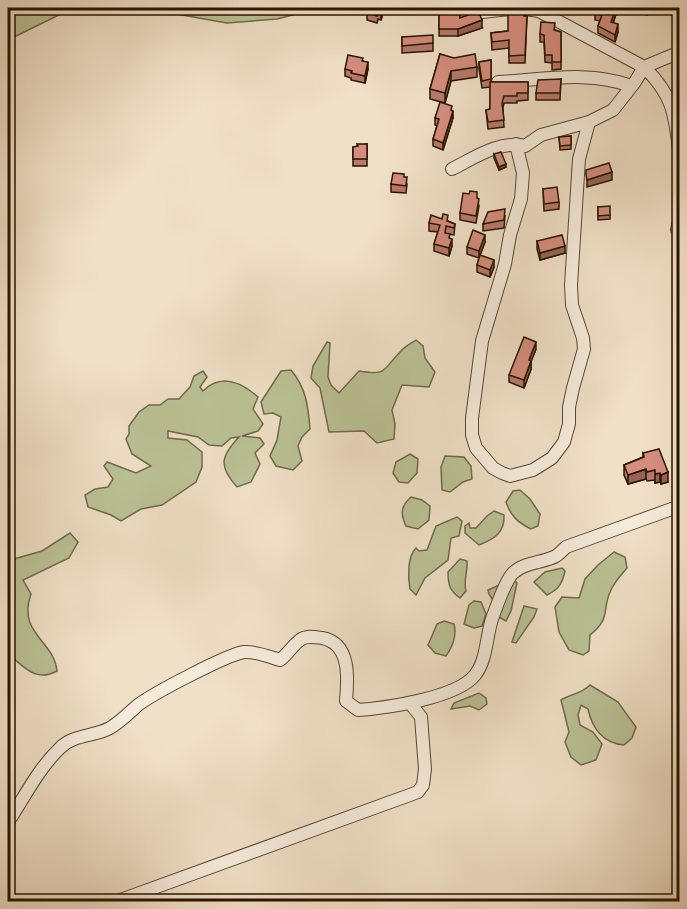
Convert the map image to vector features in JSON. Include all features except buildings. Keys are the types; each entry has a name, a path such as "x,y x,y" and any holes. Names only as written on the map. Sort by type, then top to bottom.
{"street":[{"path":"458,8 473,13 519,8 539,11 644,67 660,83 667,97 676,120 680,158"},
{"path":"452,169 489,151 516,144 525,147 541,135 590,122 613,110 644,67 680,52"},
{"path":"498,82 589,77 620,81 631,86"},
{"path":"516,144 523,173 521,199 482,341 471,418 472,435 476,448 494,468 510,476 533,470 552,458 564,442 569,424 573,388 584,349 583,338 572,305 571,285 579,159 590,122"},
{"path":"677,231 680,217"},
{"path":"8,822 33,783 61,746 77,736 99,733 165,689 214,664 245,652 280,660 288,655 300,640 310,636 328,639 341,649 346,662 348,681 345,701 358,710 410,703 458,687 474,676 483,660 487,634 495,610 513,573 556,556 566,547 680,506"},
{"path":"115,902 357,812 418,792 423,785 425,770 422,717 410,703"}],"green space":[{"path":"8,8 63,8 61,14 8,40"},
{"path":"142,8 320,8 277,19 227,23"},
{"path":"416,340 423,346 425,358 435,372 429,387 402,385 392,410 395,424 394,439 377,443 364,431 329,432 320,388 311,378 313,366 327,342 330,343 328,377 331,385 339,393 359,371 375,373 384,370 403,349"},
{"path":"291,370 300,383 305,397 310,429 302,437 298,446 302,461 293,470 276,466 270,456 277,440 281,417 273,413 264,414 261,402 281,371"},
{"path":"203,371 207,377 200,387 203,391 210,385 224,381 245,387 258,397 253,409 263,424 258,431 242,436 260,438 264,444 255,453 260,464 251,482 237,487 225,467 225,456 239,437 231,438 222,446 209,445 198,437 168,431 168,438 187,440 202,452 202,467 196,482 162,505 141,509 121,521 88,507 85,495 95,489 108,487 113,479 104,466 107,462 136,473 151,466 132,454 126,439 129,426 139,412 149,405 160,405 168,399 179,399 190,387 194,376"},
{"path":"410,454 418,459 417,473 408,483 399,482 393,473 396,462"},
{"path":"445,456 464,457 471,466 472,479 463,482 450,492 442,490 441,467"},
{"path":"520,490 530,499 540,514 538,526 531,529 515,518 506,502 513,491"},
{"path":"411,497 422,500 430,506 429,520 418,529 406,526 403,517 403,507"},
{"path":"494,511 504,515 503,526 494,538 479,545 465,533 465,526 469,523 470,528 476,528"},
{"path":"457,517 462,521 459,536 451,538 448,560 425,578 416,595 410,589 409,579 413,552 416,548 419,551 427,550 436,526"},
{"path":"70,533 78,542 69,558 23,580 31,594 28,608 32,628 50,652 57,671 42,675 36,674 30,672 8,654 8,565 14,559 42,551"},
{"path":"614,552 625,557 627,568 612,588 601,624 590,635 589,651 583,655 569,650 559,632 555,607 562,597 579,598 585,579"},
{"path":"460,559 467,561 467,565 466,591 460,598 450,587 448,572"},
{"path":"562,568 565,571 561,583 547,595 534,582 545,572"},
{"path":"513,579 517,583 511,611 506,621 490,612 496,605 488,590"},
{"path":"474,601 481,602 486,614 482,626 474,628 464,624 469,605"},
{"path":"524,606 537,609 516,643 512,642"},
{"path":"444,621 454,624 455,628 454,641 446,656 435,653 428,645 437,624"},
{"path":"590,685 618,702 636,727 632,738 624,745 617,744 604,738 592,722 588,709 581,705 578,715 580,725 593,732 602,744 596,760 581,765 571,757 565,742 569,732 561,700"},
{"path":"479,693 486,698 487,704 479,710 470,706 451,709 454,703"}]}
